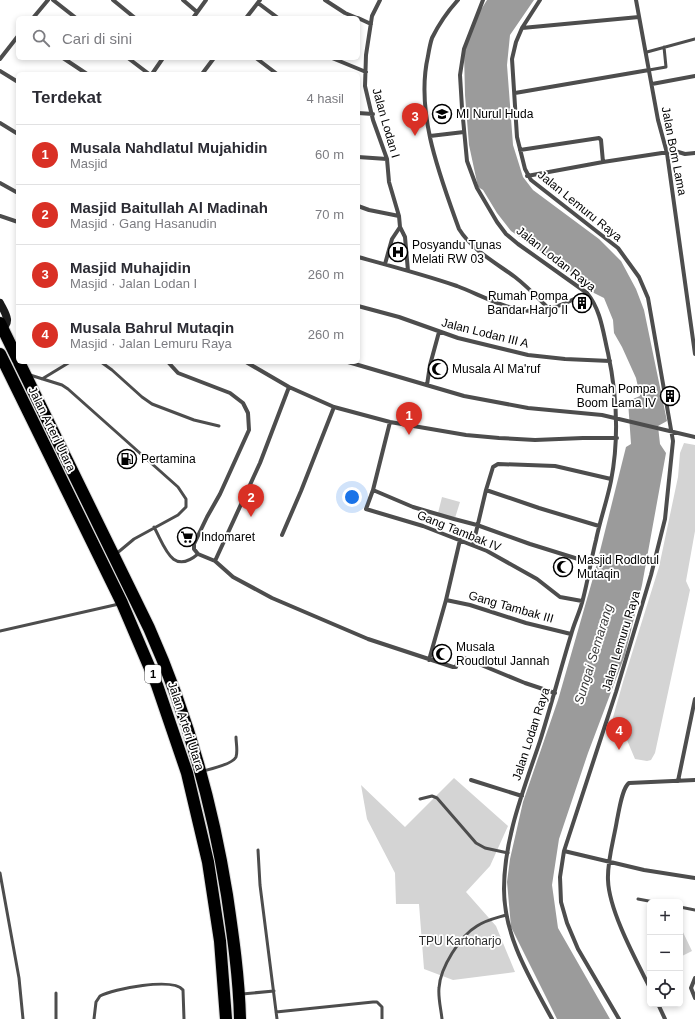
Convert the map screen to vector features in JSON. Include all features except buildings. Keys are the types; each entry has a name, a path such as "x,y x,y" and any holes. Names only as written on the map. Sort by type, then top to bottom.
{"highway":[{"name":"Jalan Arteri Utara","path":"1,327 16,355"},
{"name":"Jalan Arteri Utara","path":"0,354 122,603 157,685 187,773 208,862 220,941 226,1019"},
{"name":"Jalan Arteri Utara","path":"20,364 166,666 188,725 202,772 220,854 243,994 240,1019"}],"street":[{"path":"35,16 48,0"},
{"path":"53,0 73,16"},
{"path":"113,0 133,16"},
{"path":"183,0 197,12"},
{"path":"194,16 206,0"},
{"path":"325,0 345,13 353,16"},
{"name":"Jalan Lodan I","path":"380,0 372,16 366,55 365,86 373,114 373,120 387,159 389,182 399,216 400,227 405,237 408,270"},
{"path":"458,0 447,12 432,40 424,72 427,128 459,229 464,237 478,250 522,283 549,309"},
{"name":"Jalan Lodan Raya","path":"483,0 464,49 460,75 467,161 477,188 497,222 506,234 586,293 594,302 600,316 610,361 613,377 616,418 617,438 611,479 591,564 582,601 571,634 555,693 516,817 508,853 504,887 506,915 510,932 519,955 552,1019"},
{"name":"Jalan Lemuru Raya","path":"540,0 522,28 516,42 512,59 517,137 527,176 618,248 639,277 648,298 673,441 665,518 651,575 616,692 564,850 560,877 559,891 564,914 578,950 619,1019"},
{"name":"Jalan Bom Lama","path":"636,0 647,52 658,120 666,154 695,354"},
{"path":"248,16 259,1 276,16"},
{"path":"522,28 639,17"},
{"path":"360,19 371,24"},
{"path":"0,59 16,39"},
{"path":"66,60 84,72"},
{"path":"131,60 148,72"},
{"path":"152,72 162,60"},
{"path":"206,72 213,60"},
{"path":"259,60 274,72"},
{"path":"337,60 366,72"},
{"path":"0,70 16,81"},
{"path":"515,93 649,70"},
{"path":"652,84 695,76"},
{"path":"360,113 373,114"},
{"path":"0,123 16,133"},
{"path":"430,136 464,132"},
{"path":"520,150 599,138 601,140 603,162"},
{"path":"527,176 603,162 666,154 675,151 685,154 695,153"},
{"path":"360,157 387,159"},
{"path":"0,183 16,192"},
{"path":"360,207 399,216"},
{"path":"0,216 16,221"},
{"path":"385,264 392,239 400,227"},
{"path":"360,257 458,286 508,306 534,311 549,309 586,293"},
{"path":"0,303 8,318 7,324 1,327"},
{"name":"Jalan Lodan III A","path":"360,307 399,317 439,332 528,355 565,359 610,361"},
{"path":"427,385 430,365 439,332"},
{"path":"170,364 178,373 230,393 243,404 248,413 249,430 220,494 194,544 194,549 198,554 215,561 233,577 272,598 368,638 429,660 455,667 462,657 555,693"},
{"path":"249,364 289,387 334,407 390,422 499,438 535,440 617,438"},
{"path":"355,364 464,396 528,408 602,415 695,436"},
{"path":"215,561 260,463 289,387"},
{"path":"282,535 334,407"},
{"path":"373,490 390,422"},
{"path":"473,545 493,467 498,464 555,466 611,479"},
{"name":"Gang Tambak IV","path":"582,601 560,596 537,580 487,551 473,545 423,526 366,509 373,490 413,507 454,520 477,525 591,564"},
{"path":"486,490 538,508 599,526"},
{"path":"429,660 446,600 460,540"},
{"name":"Gang Tambak III","path":"446,600 470,605 526,623 571,634"},
{"path":"678,781 695,699"},
{"path":"471,780 522,796"},
{"path":"647,981 613,907 608,885 610,862 620,805 627,784 695,780"},
{"path":"564,850 644,870 695,878"},
{"path":"695,978 691,988 695,998"},
{"path":"659,1007 665,1019"}],"lane":[{"path":"647,52 695,39"},
{"path":"649,70 666,67 664,47"},
{"path":"24,364 42,379 62,385 68,389 178,487 186,499 186,507 178,515 134,539 114,556"},
{"path":"42,379 67,364"},
{"path":"104,364 152,404 194,420 219,426"},
{"path":"154,527 172,559 178,562 187,562 198,554"},
{"path":"0,631 122,603"},
{"path":"202,772 230,763 234,760 236,756 236,737"},
{"path":"420,799 432,796 437,798 476,843 485,848 508,853"},
{"path":"258,850 260,885 277,1019"},
{"path":"0,873 19,978 23,1019"},
{"path":"638,899 647,901"},
{"path":"683,908 695,910"},
{"path":"442,1019 439,989 441,977 447,961 463,939 475,927 482,923 506,915"},
{"path":"94,1019 96,1002 100,996 150,984 177,985 181,987 183,990 184,1019"},
{"path":"243,994 274,991"},
{"path":"56,994 56,1019"},
{"path":"276,1012 373,1002 379,1003 382,1006 382,1019"}],"green space":[{"path":"684,443 695,445 695,531 686,581 690,590 655,753 651,760 647,761 635,759 624,733 610,728 659,567 678,477 680,453"},
{"path":"442,497 460,502 455,518 438,513"},
{"name":"TPU Kartoharjo","path":"454,778 508,826 490,866 466,892 496,926 515,972 453,980 424,969 419,904 396,904 395,873 367,819 361,785 405,827"},
{"path":"683,932 692,951 683,956"}],"water":[{"name":"Sungai Semarang","path":"487,0 534,0 510,35 507,65 513,145 523,177 533,190 599,239 621,261 636,289 644,310 667,421 658,426 660,444 666,453 642,585 625,655 588,753 559,839 552,885 558,928 610,1019 557,1019 511,927 507,882 510,859 523,802 558,700 595,571 626,447 631,444 628,401 640,396 636,378 614,333 613,320 604,298 590,291 571,272 511,231 497,213 483,190 478,187 469,145 465,95 464,52 477,16"}],"place":[{"name":"MI Nurul Huda","path":"442,114"},
{"name":"Masjid Muhajidin","path":"415,136"},
{"name":"Posyandu Tunas Melati RW 03","path":"398,252"},
{"name":"Rumah Pompa Bandar Harjo II","path":"582,303"},
{"name":"Musala Al Ma'ruf","path":"438,369"},
{"name":"Rumah Pompa Boom Lama IV","path":"670,396"},
{"name":"Musala Nahdlatul Mujahidin","path":"409,435"},
{"name":"Pertamina","path":"127,459"},
{"name":"Masjid Baitullah Al Madinah","path":"251,517"},
{"name":"Indomaret","path":"187,537"},
{"name":"Masjid Rodlotul Mutaqin","path":"563,567"},
{"name":"Musala Roudlotul Jannah","path":"442,654"},
{"name":"Musala Bahrul Mutaqin","path":"619,750"}]}
